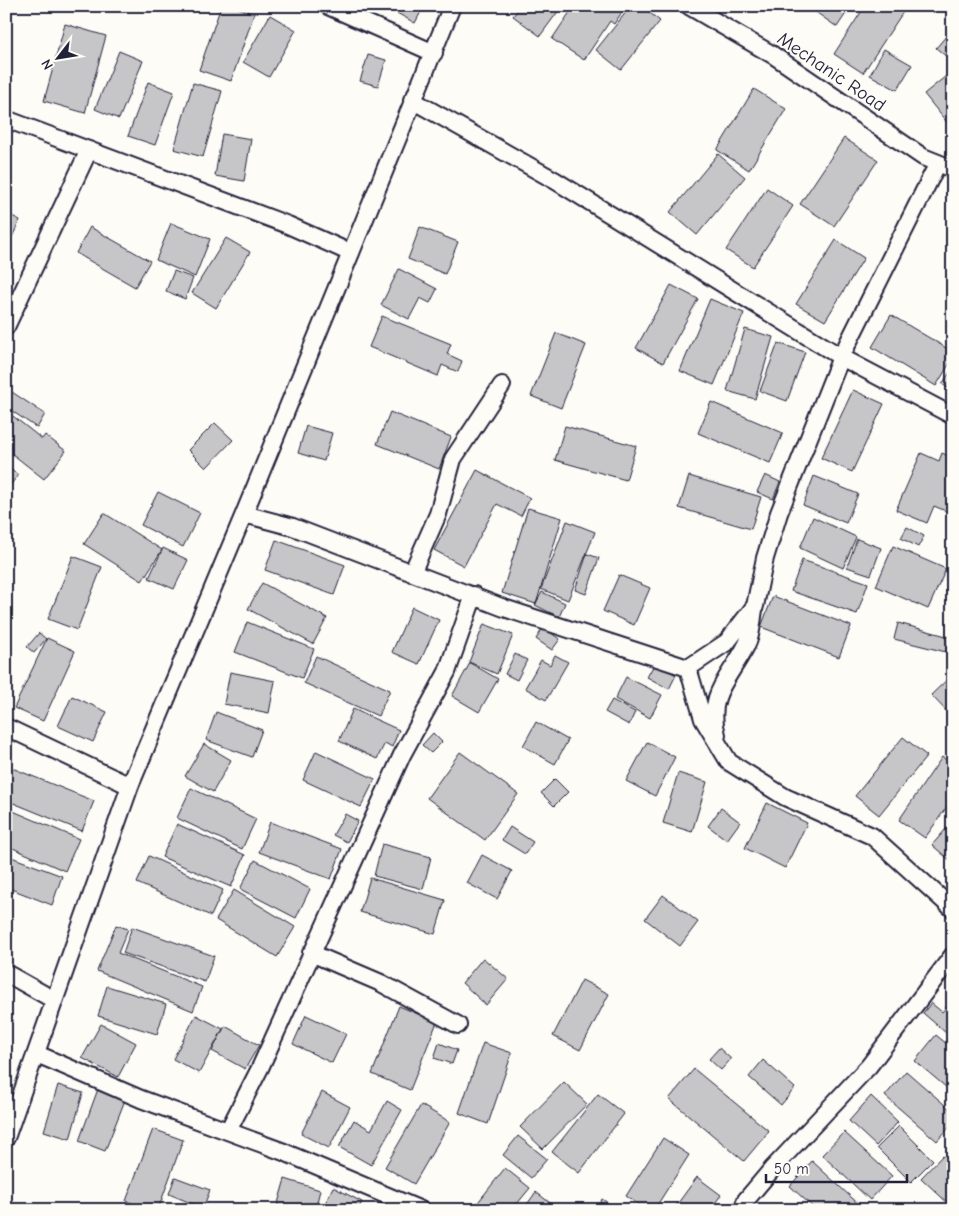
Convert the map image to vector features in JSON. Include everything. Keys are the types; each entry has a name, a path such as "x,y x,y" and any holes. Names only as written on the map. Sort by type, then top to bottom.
{"street":[{"path":"328,6 434,53"},
{"path":"6,1138 38,1054 54,1000 130,786 244,514 452,6"},
{"name":"Mechanic Road","path":"690,6 773,55 923,157 946,166"},
{"path":"412,100 556,181 841,357 953,416"},
{"path":"6,118 288,225 351,253"},
{"path":"6,327 89,150"},
{"path":"721,749 714,721 714,704 720,686 748,642 765,558 779,513 841,357 946,166"},
{"path":"412,573 438,514 452,459 502,385"},
{"path":"244,514 293,527 504,608 688,668"},
{"path":"228,1131 260,1068 402,755 447,672 474,595"},
{"path":"688,668 727,642 755,606"},
{"path":"688,668 703,719 729,762 785,798 872,836 953,909"},
{"path":"6,728 130,786"},
{"path":"312,953 381,983 458,1025"},
{"path":"742,1210 746,1200 773,1168 869,1066 953,955"},
{"path":"6,973 54,1000"},
{"path":"38,1054 141,1099 228,1131 421,1210"}],"building":[{"path":"221,6 233,6 254,14 231,81 199,70"},
{"path":"384,6 424,6 415,23"},
{"path":"521,6 562,6 540,36 513,16"},
{"path":"574,6 626,6 614,24 610,21 584,60 552,39"},
{"path":"631,6 641,6 660,21 621,70 596,50"},
{"path":"807,6 851,6 837,27"},
{"path":"865,6 894,6 903,12 863,73 834,54"},
{"path":"270,15 296,30 269,77 243,62"},
{"path":"65,24 106,36 85,113 44,101"},
{"path":"953,28 953,62 936,48"},
{"path":"884,49 912,65 897,90 870,75"},
{"path":"119,51 143,61 119,119 95,109"},
{"path":"368,55 386,60 378,86 360,81"},
{"path":"946,76 953,85 953,130 924,94"},
{"path":"148,82 174,92 155,145 128,136"},
{"path":"193,83 222,91 203,157 174,149"},
{"path":"754,89 786,109 749,170 717,150"},
{"path":"222,134 251,139 244,181 215,176"},
{"path":"844,138 878,160 834,226 800,204"},
{"path":"718,154 745,177 697,235 670,212"},
{"path":"767,188 793,206 753,267 726,250"},
{"path":"6,213 20,220 7,248 6,248"},
{"path":"171,223 210,239 195,277 156,260"},
{"path":"90,227 150,261 135,287 76,253"},
{"path":"420,227 458,242 445,274 408,259"},
{"path":"226,238 250,252 216,308 192,293"},
{"path":"836,240 864,258 825,321 796,304"},
{"path":"399,269 437,289 430,303 420,298 409,319 381,305"},
{"path":"174,271 193,278 185,299 166,291"},
{"path":"671,285 698,299 663,363 636,348"},
{"path":"710,299 744,313 714,385 680,371"},
{"path":"891,315 953,352 953,358 936,386 872,347"},
{"path":"382,316 451,344 447,354 462,361 458,372 442,365 438,376 369,347"},
{"path":"745,329 773,337 755,399 727,391"},
{"path":"556,333 586,345 561,408 531,396"},
{"path":"778,343 805,352 787,401 760,391"},
{"path":"953,368 953,391 942,384"},
{"path":"853,390 884,404 852,472 821,458"},
{"path":"12,392 45,414 37,428 6,407 6,400"},
{"path":"711,402 783,433 770,463 698,433"},
{"path":"390,412 451,437 439,469 377,444"},
{"path":"9,413 42,439 45,435 66,451 44,479 6,449 6,416"},
{"path":"215,423 233,440 206,468 188,450"},
{"path":"306,426 332,433 324,461 298,453"},
{"path":"565,426 636,446 626,480 555,460"},
{"path":"921,453 939,461 942,453 953,458 953,514 934,506 927,523 896,510"},
{"path":"6,466 18,475 6,491"},
{"path":"477,470 530,498 521,516 497,504 464,566 434,550"},
{"path":"765,475 780,482 773,499 757,492"},
{"path":"689,476 761,497 751,529 679,508"},
{"path":"814,476 858,494 846,523 803,505"},
{"path":"158,492 200,513 183,547 141,525"},
{"path":"528,508 562,518 536,604 502,593"},
{"path":"104,513 162,550 142,581 84,544"},
{"path":"813,517 856,537 843,568 800,548"},
{"path":"567,521 595,532 568,600 541,589"},
{"path":"907,527 924,536 918,547 901,538"},
{"path":"857,539 881,548 871,575 847,567"},
{"path":"276,540 345,565 334,595 265,570"},
{"path":"893,546 946,569 928,609 876,586"},
{"path":"163,548 188,560 174,589 149,578"},
{"path":"587,554 599,558 586,594 575,590"},
{"path":"73,556 102,567 77,630 48,619"},
{"path":"802,560 868,583 857,614 791,591"},
{"path":"619,575 650,588 634,625 603,611"},
{"path":"262,583 327,618 313,644 248,609"},
{"path":"542,592 565,603 559,617 535,605"},
{"path":"773,596 851,626 839,657 761,627"},
{"path":"412,607 439,620 419,664 392,652"},
{"path":"247,622 314,649 302,678 235,652"},
{"path":"898,623 950,637 946,652 894,639"},
{"path":"484,624 513,635 497,674 469,662"},
{"path":"543,628 560,639 552,650 536,639"},
{"path":"39,633 46,639 34,653 27,647"},
{"path":"47,638 75,651 43,721 14,708"},
{"path":"515,654 527,660 517,680 505,674"},
{"path":"555,655 568,662 546,700 525,688 541,660 550,665"},
{"path":"316,656 390,690 378,716 304,683"},
{"path":"470,663 498,679 479,712 452,696"},
{"path":"655,663 676,675 669,689 647,677"},
{"path":"230,672 275,681 269,713 224,704"},
{"path":"953,674 953,716 952,717 931,695"},
{"path":"626,677 662,695 650,718 615,699"},
{"path":"72,696 107,712 93,742 58,726"},
{"path":"612,700 635,712 629,725 605,712"},
{"path":"353,709 399,730 392,747 385,743 377,759 339,741"},
{"path":"216,712 262,730 252,757 206,740"},
{"path":"536,722 568,740 555,764 523,746"},
{"path":"433,733 442,742 431,753 422,745"},
{"path":"903,737 927,756 879,815 855,796"},
{"path":"647,742 675,757 655,796 626,781"},
{"path":"204,744 231,760 213,792 185,776"},
{"path":"316,751 375,779 361,807 303,780"},
{"path":"460,752 518,794 485,840 427,798"},
{"path":"942,757 953,764 953,798 925,838 899,820"},
{"path":"12,768 94,801 82,831 6,800 6,783"},
{"path":"678,773 707,782 692,832 663,823"},
{"path":"555,779 568,792 554,806 541,793"},
{"path":"191,788 256,819 242,849 177,818"},
{"path":"767,803 807,823 785,868 745,848"},
{"path":"6,808 79,839 65,871 6,845"},
{"path":"721,808 740,822 727,840 708,826"},
{"path":"345,814 358,821 347,842 333,835"},
{"path":"953,821 953,863 932,845"},
{"path":"270,822 342,849 331,879 259,852"},
{"path":"177,824 245,855 231,887 162,857"},
{"path":"510,827 533,842 525,854 502,840"},
{"path":"382,844 431,857 423,889 374,876"},
{"path":"6,855 62,876 52,905 6,887"},
{"path":"482,855 512,871 497,899 467,883"},
{"path":"149,856 223,890 211,916 137,883"},
{"path":"255,860 310,889 296,918 240,889"},
{"path":"370,878 445,900 435,934 360,912"},
{"path":"234,890 295,927 277,957 216,920"},
{"path":"663,895 698,922 680,946 645,919"},
{"path":"116,925 128,929 118,953 202,987 193,1011 97,971"},
{"path":"132,927 214,956 205,982 123,953"},
{"path":"483,958 508,979 486,1005 462,983"},
{"path":"582,980 609,994 580,1050 553,1036"},
{"path":"107,986 166,1004 157,1034 98,1016"},
{"path":"953,1000 953,1039 923,1013 931,1003 942,1012"},
{"path":"399,1006 437,1022 410,1090 372,1074"},
{"path":"196,1015 223,1029 199,1073 173,1059"},
{"path":"306,1015 346,1034 332,1063 293,1044"},
{"path":"101,1024 136,1043 118,1077 82,1058"},
{"path":"225,1026 259,1045 245,1069 212,1051"},
{"path":"936,1035 953,1049 953,1093 915,1061"},
{"path":"439,1043 457,1050 452,1064 434,1058"},
{"path":"483,1043 512,1053 488,1124 459,1113"},
{"path":"719,1048 731,1059 721,1070 709,1059"},
{"path":"763,1060 795,1088 781,1105 749,1077"},
{"path":"694,1069 769,1131 744,1161 669,1099"},
{"path":"906,1071 953,1112 953,1123 937,1141 885,1096"},
{"path":"564,1082 587,1104 543,1149 520,1127"},
{"path":"58,1085 83,1093 70,1139 44,1131"},
{"path":"98,1089 125,1100 105,1151 79,1141"},
{"path":"322,1092 350,1107 329,1148 301,1134"},
{"path":"598,1094 624,1114 579,1173 552,1152"},
{"path":"871,1096 898,1122 876,1146 849,1121"},
{"path":"387,1101 402,1110 371,1165 339,1147 354,1120 371,1130"},
{"path":"421,1105 450,1122 414,1184 385,1167"},
{"path":"899,1126 933,1160 911,1182 877,1148"},
{"path":"153,1129 183,1140 158,1210 150,1210 126,1201"},
{"path":"844,1132 892,1176 870,1200 822,1155"},
{"path":"518,1136 547,1159 531,1178 503,1155"},
{"path":"663,1138 689,1155 654,1210 647,1210 626,1196"},
{"path":"943,1155 953,1164 953,1208 921,1178"},
{"path":"812,1161 865,1210 816,1210 790,1186"},
{"path":"505,1168 530,1188 512,1210 472,1210"},
{"path":"175,1177 210,1190 203,1208 169,1194"},
{"path":"697,1177 721,1195 710,1210 673,1210"},
{"path":"285,1179 320,1190 315,1210 276,1210"},
{"path":"333,1187 362,1202 358,1210 322,1210"},
{"path":"536,1192 559,1210 523,1210"},
{"path":"602,1199 614,1207 613,1210 596,1210"}]}
